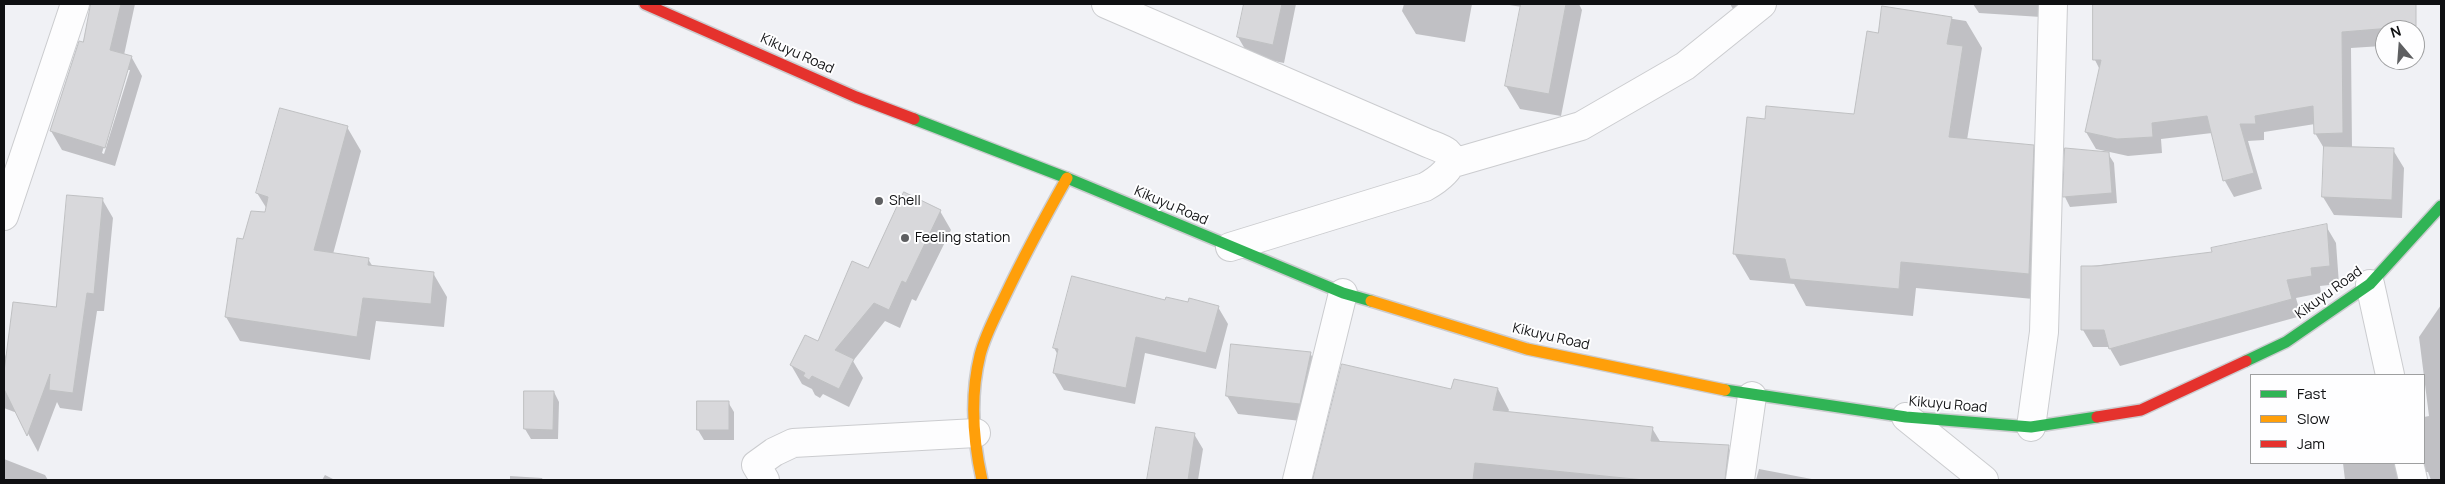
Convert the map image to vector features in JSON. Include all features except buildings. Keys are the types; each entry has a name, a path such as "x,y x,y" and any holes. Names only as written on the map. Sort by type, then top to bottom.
{"main road":[{"name":"Kikuyu Road","path":"644,4 856,97 1067,178 1343,293 1526,349 1752,396 1906,417 2031,427 2141,410 2286,342 2370,284 2441,206"},
{"path":"982,480 976,433 976,388 980,356 989,330 1028,247 1067,178"}],"street":[{"path":"4,216 75,4"},
{"path":"1106,4 1425,142 1447,152 1450,158 1450,164 1445,173 1425,187 1230,247"},
{"path":"1450,164 1581,126 1685,66 1762,4"},
{"path":"2031,427 2044,332 2053,4"},
{"path":"2370,284 2390,374"},
{"path":"1297,480 1343,293"},
{"path":"1740,480 1752,396"},
{"path":"1906,417 1984,480"},
{"path":"765,480 756,465 774,452 793,443 976,433"},
{"path":"2409,464 2413,480"}],"traffic: fast":[{"path":"914,119 1067,178 1343,293 1371,301"},
{"path":"2246,361 2286,342 2370,284 2441,206"},
{"path":"1725,390 1906,417 2031,427 2097,417"}],"traffic: slow":[{"path":"982,480 976,449 974,418 975,386 980,355 1012,281 1067,178"},
{"path":"1371,301 1527,349 1725,390"}],"traffic: jam":[{"path":"645,4 856,97 914,119"},
{"path":"2097,417 2141,410 2246,361"}],"place":[{"name":"Shell","path":"879,201"},
{"name":"Feeling station","path":"905,238"}]}
